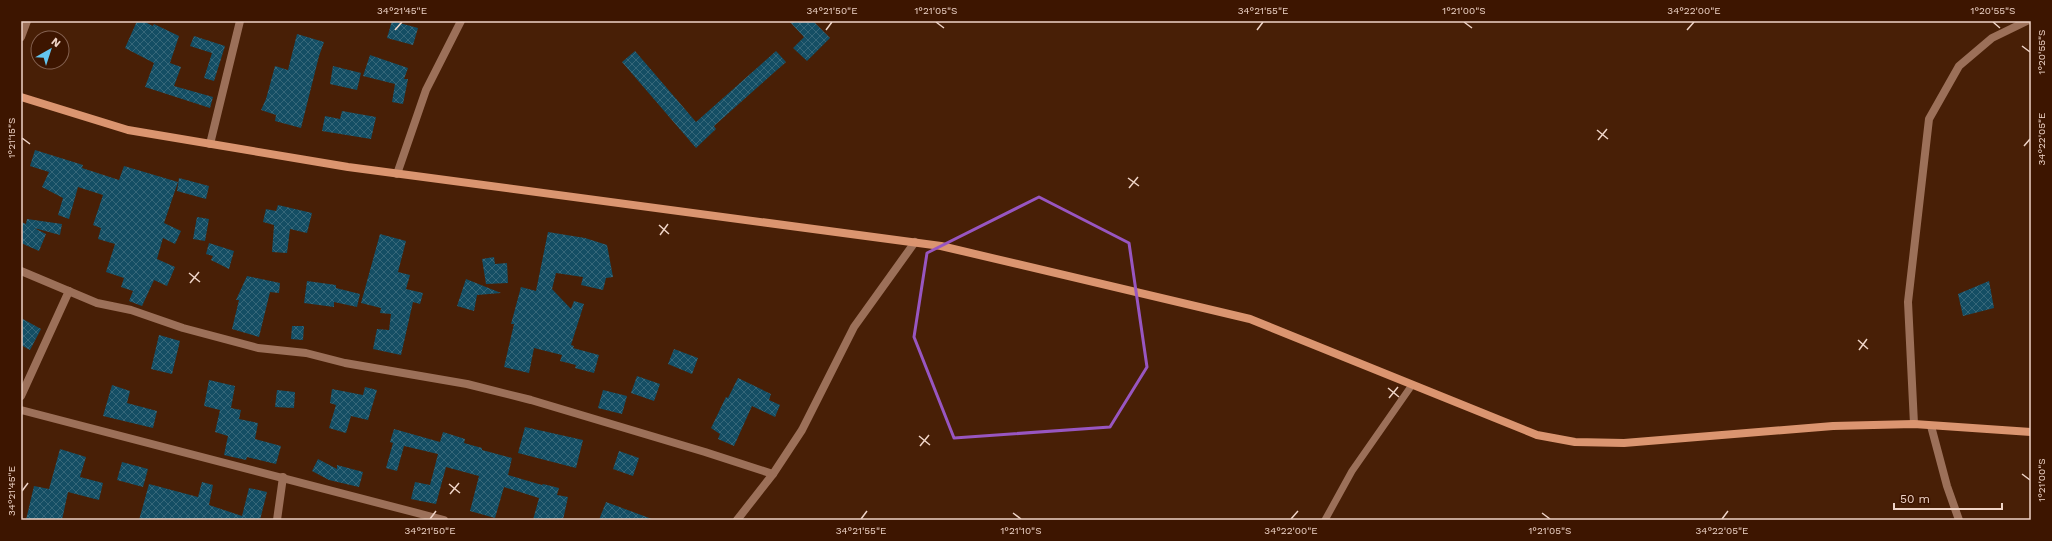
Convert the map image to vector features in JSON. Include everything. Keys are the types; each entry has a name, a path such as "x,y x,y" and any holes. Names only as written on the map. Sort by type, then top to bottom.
{"main road":[{"path":"21,97 128,130 210,144 397,174 941,246 1250,319 1537,435 1575,442 1624,443 1833,426 1914,424 2031,432"}],"street":[{"path":"21,37 27,21"},
{"path":"210,144 240,21"},
{"path":"397,174 426,90 461,21"},
{"path":"1914,424 1908,302 1930,119 1959,66 1992,38 2027,21"},
{"path":"737,520 773,474 802,430 854,327 915,242"},
{"path":"21,271 97,303 131,310 183,328 258,348 306,353 345,363 467,384 531,400 773,474"},
{"path":"21,396 69,291"},
{"path":"21,410 444,520"},
{"path":"1931,426 1947,486 1959,520"},
{"path":"277,520 283,477"}],"lane":[{"path":"1325,520 1352,471 1412,385"}],"highlighted area":[{"path":"1039,197 1129,243 1147,367 1110,427 954,438 914,337 927,253"}],"building":[{"path":"137,21 143,21 153,26 154,24 179,36 170,63 181,67 174,86 213,97 210,108 145,87 154,63 125,48"},
{"path":"392,21 418,28 413,45 387,38"},
{"path":"789,21 813,21 830,38 807,61 793,48 804,37"},
{"path":"297,34 324,42 319,56 301,128 275,121 276,115 261,110 266,99 275,66 288,70"},
{"path":"194,36 225,46 214,81 204,78 212,53 190,46"},
{"path":"635,51 696,122 776,51 786,62 714,126 716,129 696,148 622,62"},
{"path":"370,55 408,68 404,79 408,79 403,104 392,102 395,84 363,76"},
{"path":"333,66 361,73 357,90 330,84"},
{"path":"342,111 376,117 371,139 322,131 325,116 340,119"},
{"path":"35,150 83,165 82,168 119,180 124,166 178,182 164,223 181,231 175,244 163,238 157,259 175,267 167,286 154,280 142,306 129,301 133,291 121,287 124,278 106,272 115,244 98,239 101,228 93,225 103,195 78,187 69,219 58,215 63,198 42,187 49,172 30,166"},
{"path":"179,178 209,186 206,199 177,191"},
{"path":"278,205 312,213 307,233 290,229 287,253 272,252 274,225 263,222 266,209 276,211"},
{"path":"197,217 209,219 205,241 193,239"},
{"path":"27,219 62,224 60,235 34,228 46,234 39,251 21,243 21,222 26,224"},
{"path":"548,232 585,238 607,245 613,277 606,278 603,290 581,285 583,277 556,273 552,289 571,309 574,301 584,304 571,345 574,346 573,348 599,355 594,373 575,368 576,365 560,361 562,355 534,348 529,373 504,367 514,324 511,324 521,287 536,291"},
{"path":"380,234 406,241 398,272 410,275 406,289 423,293 420,304 413,302 401,355 373,349 377,329 389,330 391,314 380,313 381,308 361,303"},
{"path":"209,243 234,251 229,269 211,260 213,256 206,254"},
{"path":"494,257 495,264 507,263 508,283 486,284 482,259"},
{"path":"247,276 280,283 279,293 270,292 259,337 232,329 239,300 236,300"},
{"path":"466,279 501,293 477,295 474,311 457,306"},
{"path":"307,281 336,285 336,288 360,294 357,307 334,302 334,307 304,303"},
{"path":"1989,281 1994,308 1963,316 1958,294"},
{"path":"21,318 41,329 30,350 21,345"},
{"path":"292,326 304,326 303,340 291,339"},
{"path":"159,335 180,341 172,374 151,369"},
{"path":"674,349 698,358 692,374 668,364"},
{"path":"637,376 660,384 654,401 631,393"},
{"path":"738,378 771,394 769,400 780,405 775,417 752,406 734,446 718,439 720,434 711,428 726,397 728,398"},
{"path":"209,380 235,386 231,408 241,410 239,419 258,423 255,439 281,446 276,464 247,457 246,460 224,455 228,436 215,432 220,410 204,406"},
{"path":"112,385 130,391 127,403 157,411 153,428 103,416"},
{"path":"365,387 377,390 368,420 351,416 346,433 329,428 336,405 330,403 332,389 363,395"},
{"path":"277,390 295,392 294,408 275,407"},
{"path":"603,390 627,396 622,414 598,408"},
{"path":"525,427 583,440 576,468 518,453"},
{"path":"394,429 440,442 443,432 465,439 464,443 482,448 482,450 512,458 508,475 542,485 559,488 557,495 568,497 563,520 533,520 539,498 504,487 495,518 470,511 479,476 446,467 436,504 411,499 415,482 430,485 438,454 404,446 397,471 386,468 393,443 390,442"},
{"path":"60,449 86,457 80,477 103,483 99,500 68,492 62,520 26,520 34,486 49,489"},
{"path":"619,451 639,458 633,476 613,469"},
{"path":"318,459 337,469 337,465 363,472 359,487 329,480 312,471"},
{"path":"122,462 148,469 143,487 117,480"},
{"path":"202,482 213,485 209,505 242,516 249,488 267,492 260,520 139,520 149,484 198,497"},
{"path":"606,502 652,519 652,520 599,520"}]}
